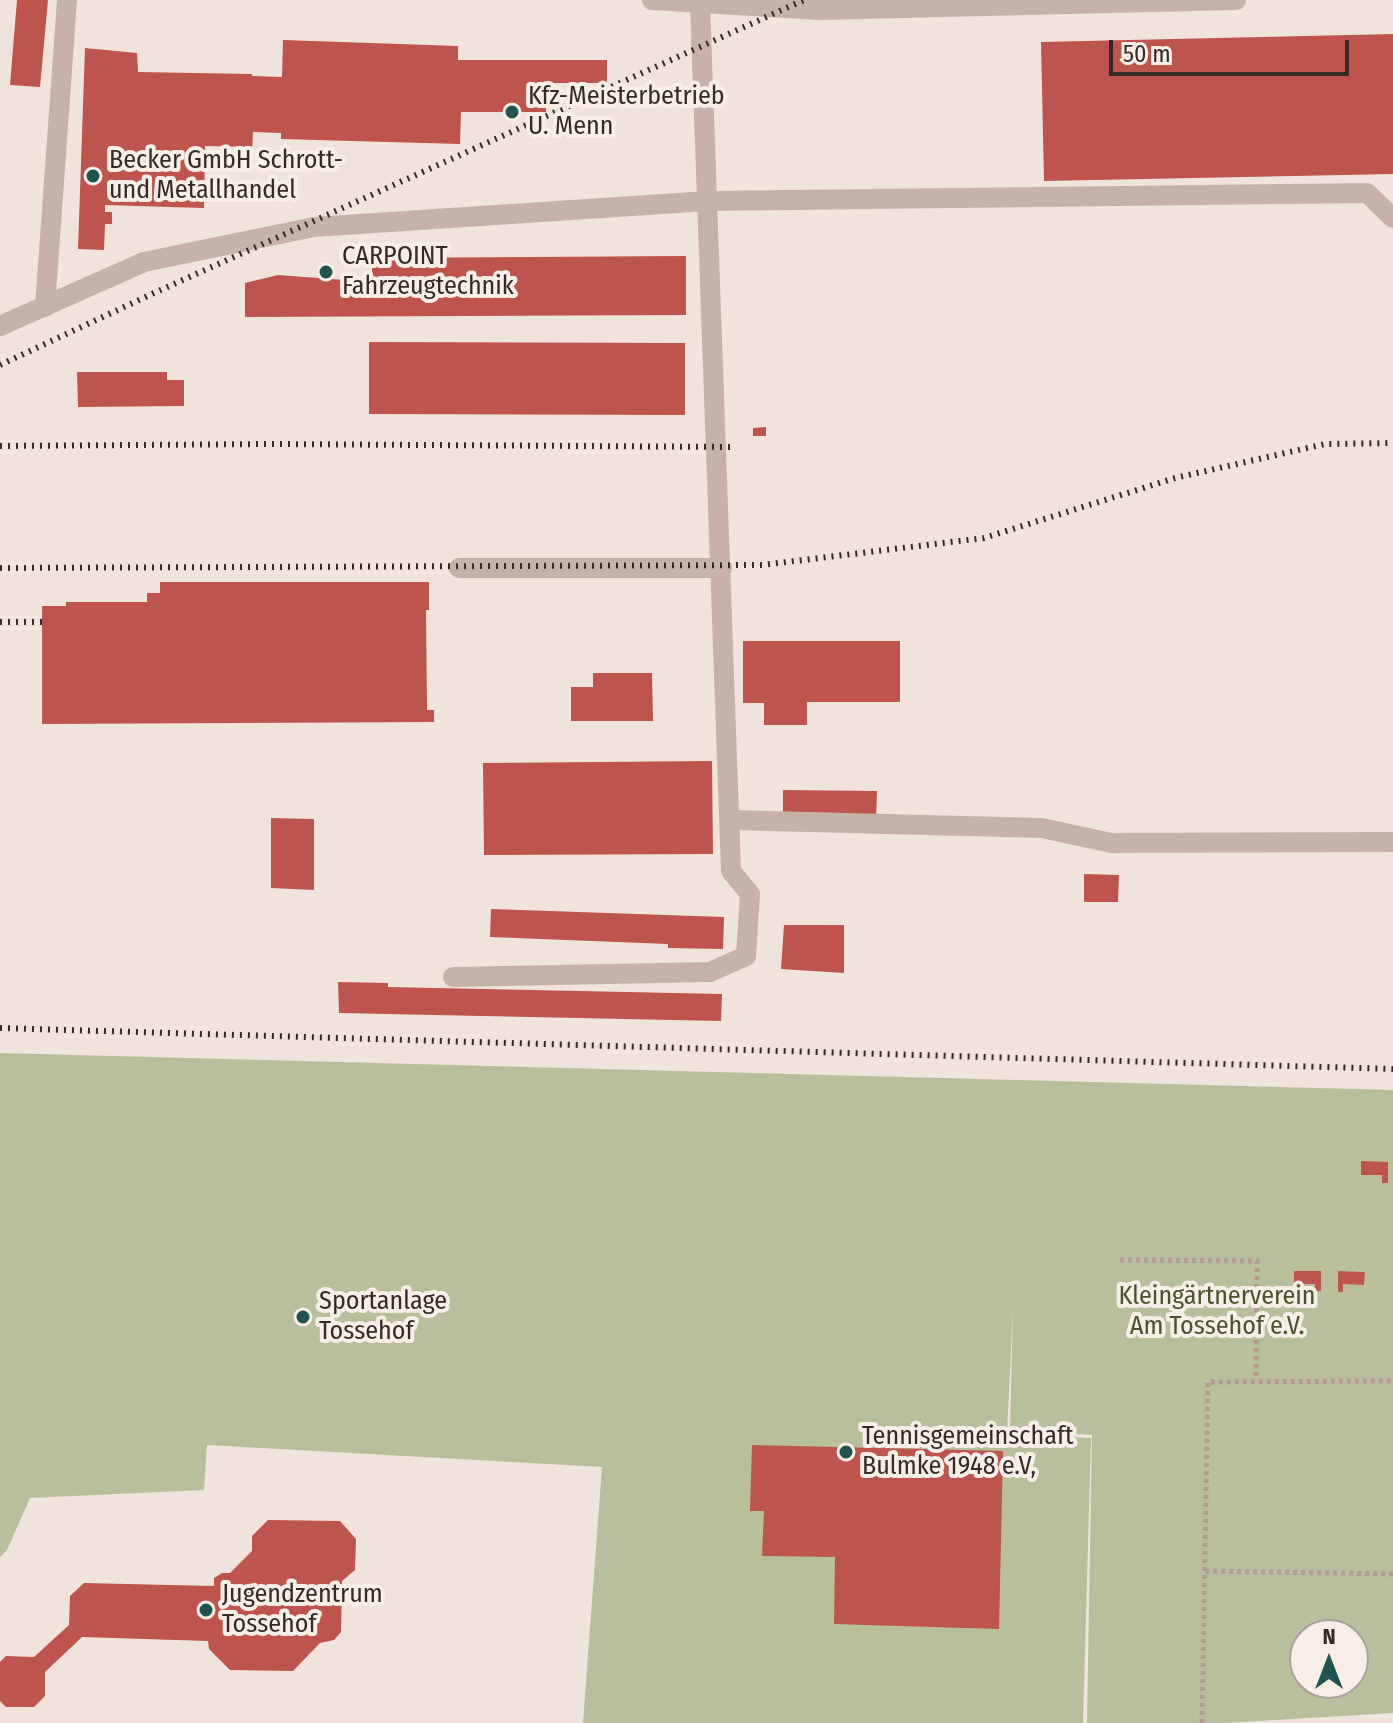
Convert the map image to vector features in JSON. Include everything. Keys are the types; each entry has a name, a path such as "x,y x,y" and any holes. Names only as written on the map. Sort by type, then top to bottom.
{"street":[{"path":"45,307 67,0"},
{"path":"652,0 820,10 1236,0"},
{"path":"453,977 710,972 746,956 750,894 731,871 700,4"},
{"path":"0,326 144,262 314,227 708,201 1367,193 1393,218"},
{"path":"459,568 722,568"},
{"path":"731,820 1042,828 1111,843 1393,842"}],"path":[{"path":"1120,1260 1257,1261 1256,1380"},
{"path":"1202,1723 1208,1382 1393,1381"},
{"path":"1205,1571 1393,1574"}],"green space":[{"name":"Kleingärtnerverein Am Tossehof e.V.","path":"0,1053 1393,1090 1393,1713 1224,1723 1087,1723 1092,1435 1010,1430 1013,1307 1007,1434 1091,1438 1083,1723 583,1723 602,1467 207,1445 204,1490 30,1498 7,1550 0,1557"}],"building":[{"path":"17,0 48,0 40,87 10,85"},
{"path":"1393,34 1393,174 1044,181 1041,42"},
{"path":"283,40 458,46 458,60 607,60 607,83 546,83 546,112 461,112 460,144 281,139 281,133 253,132 252,153 250,147 205,146 204,208 105,205 105,212 112,212 112,224 105,224 104,250 78,249 85,48 137,53 138,72 282,77"},
{"path":"686,256 686,315 245,317 245,283 278,275 372,282 372,258"},
{"path":"369,342 685,343 685,415 369,414"},
{"path":"77,372 167,372 167,380 184,380 184,406 78,407"},
{"path":"766,427 766,436 753,436 753,428"},
{"path":"160,582 429,582 429,610 426,610 427,710 434,710 434,722 42,724 42,606 66,606 66,602 147,602 147,593 160,593"},
{"path":"743,641 900,641 900,702 807,702 807,725 764,725 764,703 743,703"},
{"path":"593,673 652,673 653,721 571,721 571,687 593,687"},
{"path":"712,761 713,854 484,855 483,763"},
{"path":"783,790 877,791 876,821 783,820"},
{"path":"271,818 314,819 314,890 271,888"},
{"path":"1084,874 1119,875 1118,902 1084,902"},
{"path":"491,909 724,917 723,949 490,937"},
{"path":"784,925 844,925 844,973 781,969"},
{"path":"338,982 388,983 388,987 722,994 721,1021 339,1013"},
{"path":"1361,1161 1388,1162 1388,1183 1382,1183 1382,1175 1361,1175"},
{"path":"1294,1271 1321,1271 1321,1291 1315,1291 1315,1284 1294,1284"},
{"path":"1338,1271 1365,1272 1364,1285 1343,1284 1343,1292 1338,1292"},
{"name":"Tennisgemeinschaft Bulmke 1948 e.V,","path":"752,1445 1003,1451 999,1629 834,1624 835,1557 762,1556 764,1511 750,1511"},
{"name":"Jugendzentrum Tossehof","path":"268,1520 340,1521 356,1539 355,1570 342,1581 341,1632 334,1640 320,1643 293,1671 230,1670 209,1649 208,1641 82,1637 45,1672 45,1696 34,1707 6,1707 0,1701 0,1662 6,1656 34,1657 69,1625 70,1596 84,1583 214,1586 214,1578 230,1573 252,1551 252,1536"}],"railway":[{"path":"0,365 804,0"},
{"path":"0,568 762,565 984,538 1175,478 1325,444 1393,443"},
{"path":"0,446 735,447"},
{"path":"0,622 42,622"},
{"path":"0,1028 1393,1069"}],"place":[{"name":"Kfz-Meisterbetrieb U. Menn","path":"512,112"},
{"name":"Becker GmbH Schrott- und Metallhandel","path":"93,176"},
{"name":"CARPOINT Fahrzeugtechnik","path":"326,272"},
{"name":"Sportanlage Tossehof","path":"303,1317"},
{"name":"Tennisgemeinschaft Bulmke 1948 e.V,","path":"846,1452"},
{"name":"Jugendzentrum Tossehof","path":"206,1610"}]}
